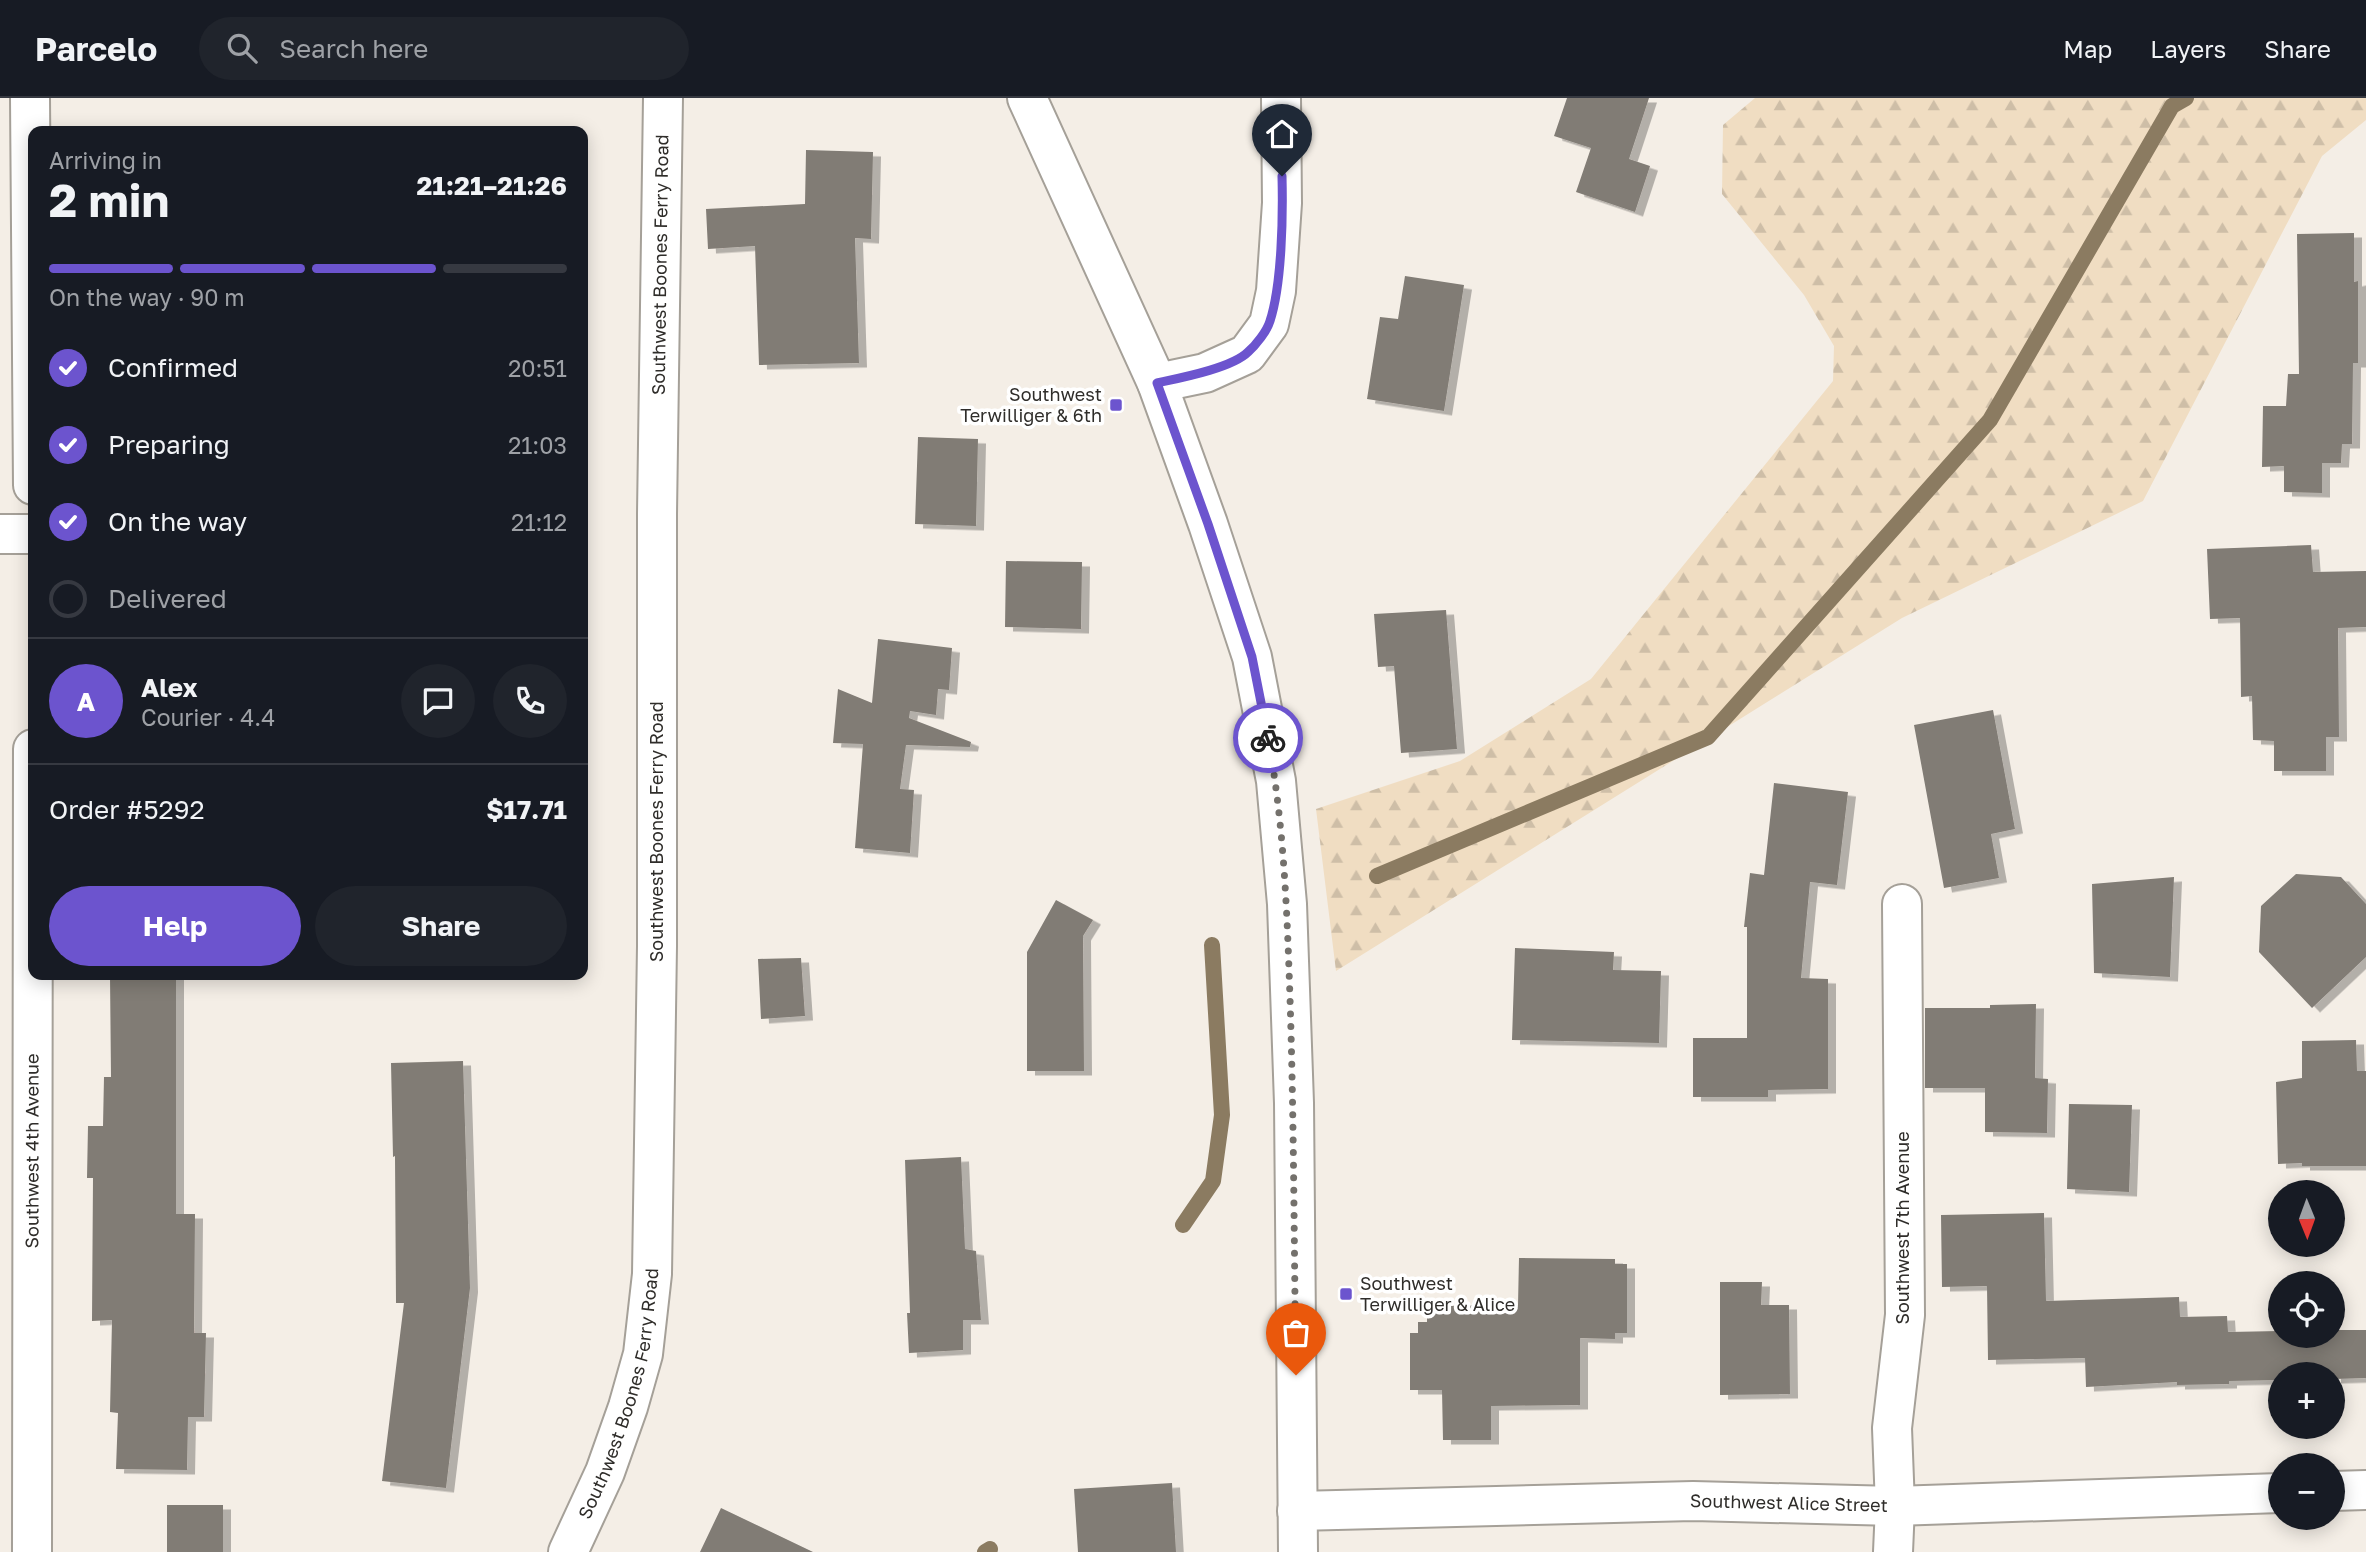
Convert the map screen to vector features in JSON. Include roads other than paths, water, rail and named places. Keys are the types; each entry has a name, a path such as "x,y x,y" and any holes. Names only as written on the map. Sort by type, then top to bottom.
{"street":[{"path":"30,98 30,126"},
{"name":"Southwest Boones Ferry Road","path":"568,1552 605,1472 628,1407 643,1354 652,1274 657,946 657,514 663,98"},
{"path":"1027,98 1157,383 1252,657 1276,781 1287,904 1294,1103 1298,1552"},
{"path":"1157,383 1205,373 1247,354 1269,324 1276,291 1283,202 1281,98"},
{"path":"0,534 28,534"},
{"name":"Southwest 7th Avenue","path":"1893,1552 1895,1506 1892,1428 1905,1314 1902,904"},
{"name":"Southwest 4th Avenue","path":"32,1552 33,980"},
{"path":"2345,1491 2366,1490"},
{"name":"Southwest Alice Street","path":"1297,1511 1693,1501 1895,1506 2268,1493"}],"waterway":[{"path":"1377,876 1708,737 1990,420 2172,106 2186,98"},
{"path":"1183,1225 1213,1181 1222,1115 1212,945"},
{"path":"985,1552 990,1549"}],"place":[{"name":"Southwest Terwilliger & 6th","path":"1116,405"},
{"name":"Southwest Terwilliger & Alice","path":"1346,1294"}]}
